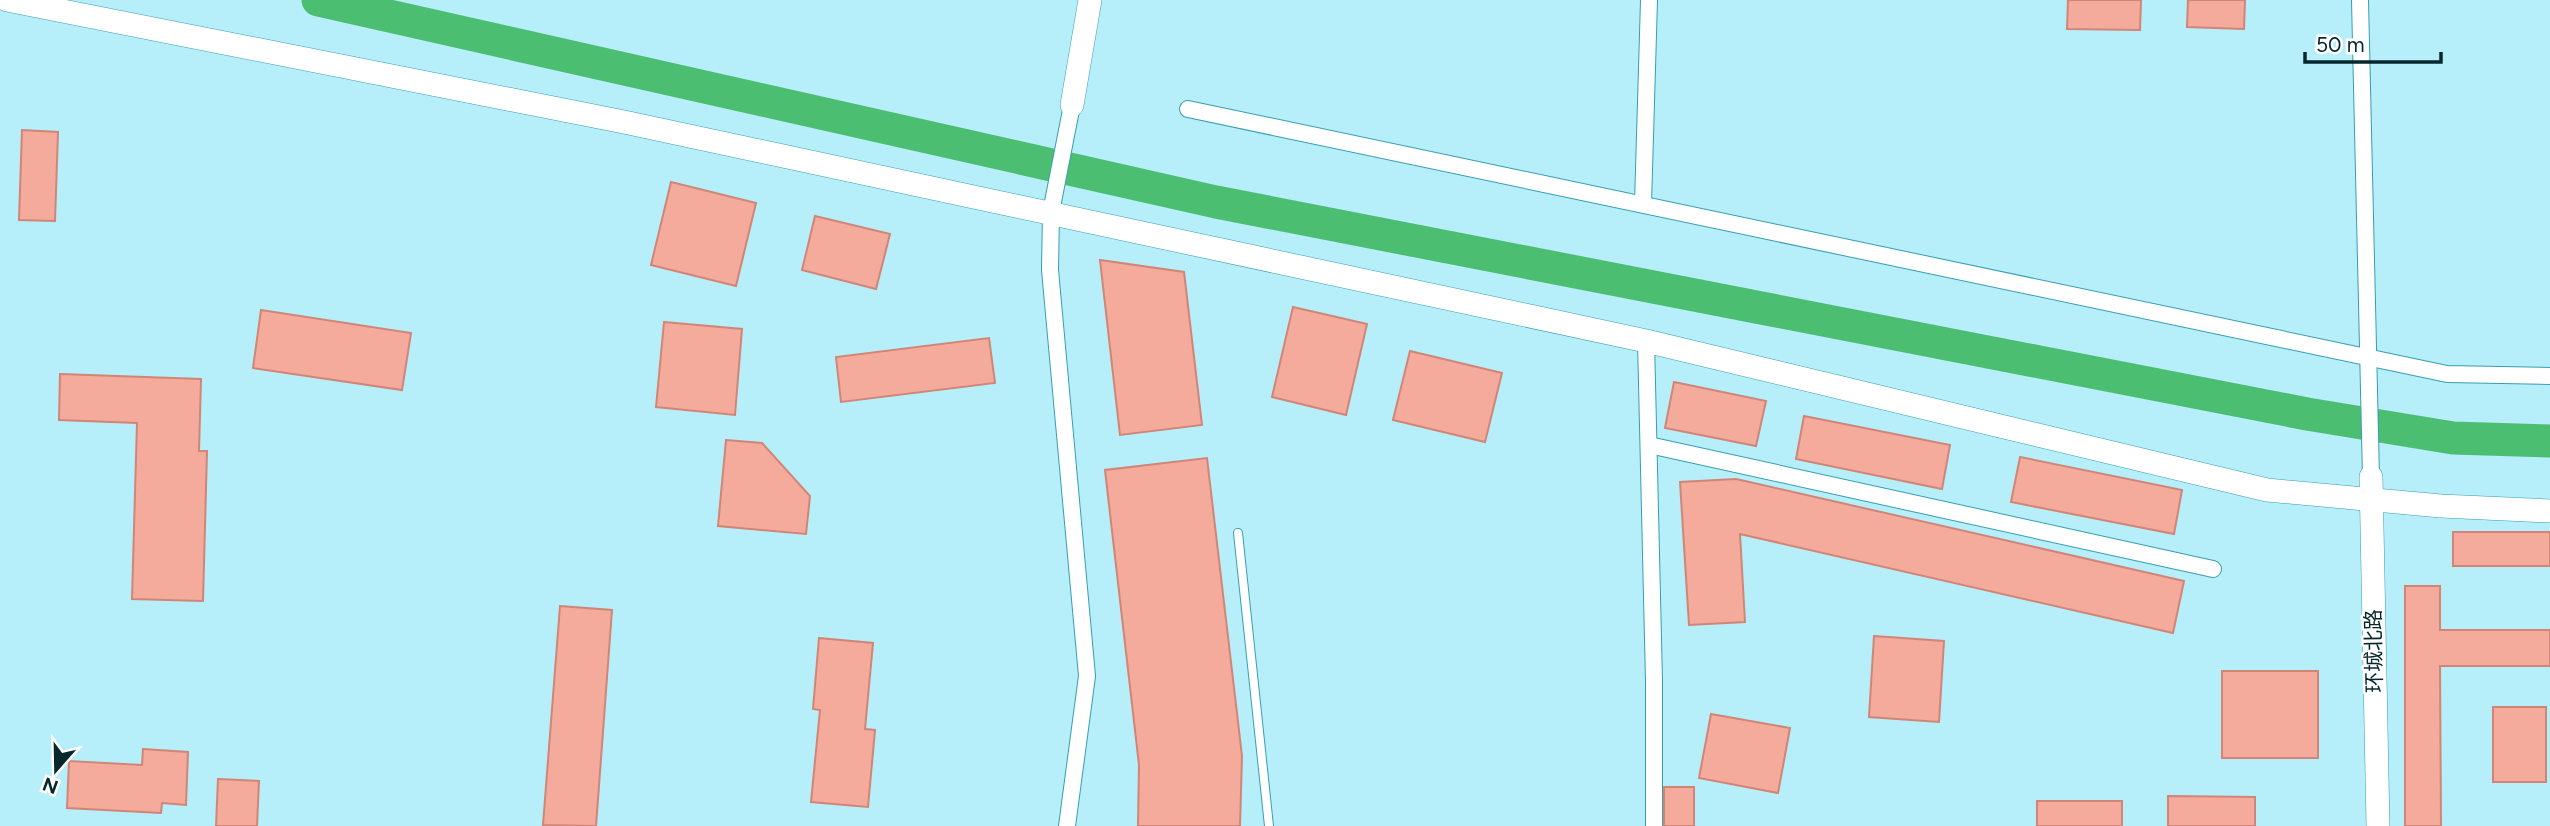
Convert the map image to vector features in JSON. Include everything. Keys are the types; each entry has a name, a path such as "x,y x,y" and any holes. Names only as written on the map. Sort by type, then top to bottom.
{"street":[{"path":"7,0 611,119 1053,201 2267,490 2371,501 2550,511"},
{"path":"1067,826 1087,676 1050,270 1053,201 1090,0"},
{"path":"1643,205 1649,0"},
{"path":"2360,0 2371,477"},
{"path":"1188,109 1643,205 2368,364 2447,374 2550,376"},
{"path":"1646,341 1654,681 1654,826"},
{"path":"1649,445 2213,569"},
{"name":"环城北路","path":"2371,477 2378,826"}],"lane":[{"path":"1238,533 1269,826"}],"building":[{"path":"2068,0 2141,0 2140,30 2067,29"},
{"path":"2188,0 2245,0 2244,29 2187,27"},
{"path":"22,130 58,132 55,221 19,220"},
{"path":"671,182 756,203 736,286 651,265"},
{"path":"815,216 890,234 876,289 802,270"},
{"path":"1100,260 1184,272 1202,425 1120,435"},
{"path":"1293,307 1367,324 1346,415 1272,397"},
{"path":"261,310 411,333 402,390 253,368"},
{"path":"664,322 742,329 735,415 656,407"},
{"path":"989,338 995,383 841,402 836,357"},
{"path":"1410,351 1502,373 1485,442 1393,420"},
{"path":"60,374 201,379 199,451 207,451 203,601 132,599 137,423 59,420"},
{"path":"1674,382 1766,401 1756,446 1665,428"},
{"path":"1804,416 1950,445 1942,489 1796,459"},
{"path":"726,440 762,443 810,496 806,534 718,526"},
{"path":"2020,457 2182,490 2174,534 2011,502"},
{"path":"1207,458 1242,756 1240,826 1138,826 1139,765 1105,470"},
{"path":"1736,479 2184,581 2173,633 1740,534 1745,622 1689,625 1680,482"},
{"path":"2453,532 2550,532 2550,566 2453,566"},
{"path":"2405,586 2440,586 2440,630 2550,630 2550,666 2440,666 2441,826 2405,826"},
{"path":"560,606 612,610 596,826 543,825"},
{"path":"1874,636 1944,641 1939,722 1869,717"},
{"path":"819,638 873,643 865,729 875,730 868,807 811,802 820,710 813,709"},
{"path":"2222,671 2318,671 2318,758 2222,758"},
{"path":"2493,707 2546,707 2546,782 2493,782"},
{"path":"1711,714 1790,728 1778,793 1699,778"},
{"path":"143,749 188,752 186,805 162,803 161,813 67,808 69,761 142,765"},
{"path":"218,779 259,781 257,826 216,826"},
{"path":"1664,787 1694,787 1694,826 1664,826"},
{"path":"2168,796 2255,797 2255,826 2168,826"},
{"path":"2037,801 2122,801 2122,826 2037,826"}],"waterway":[{"path":"318,0 1216,202 2307,414 2453,438 2550,441"}]}
